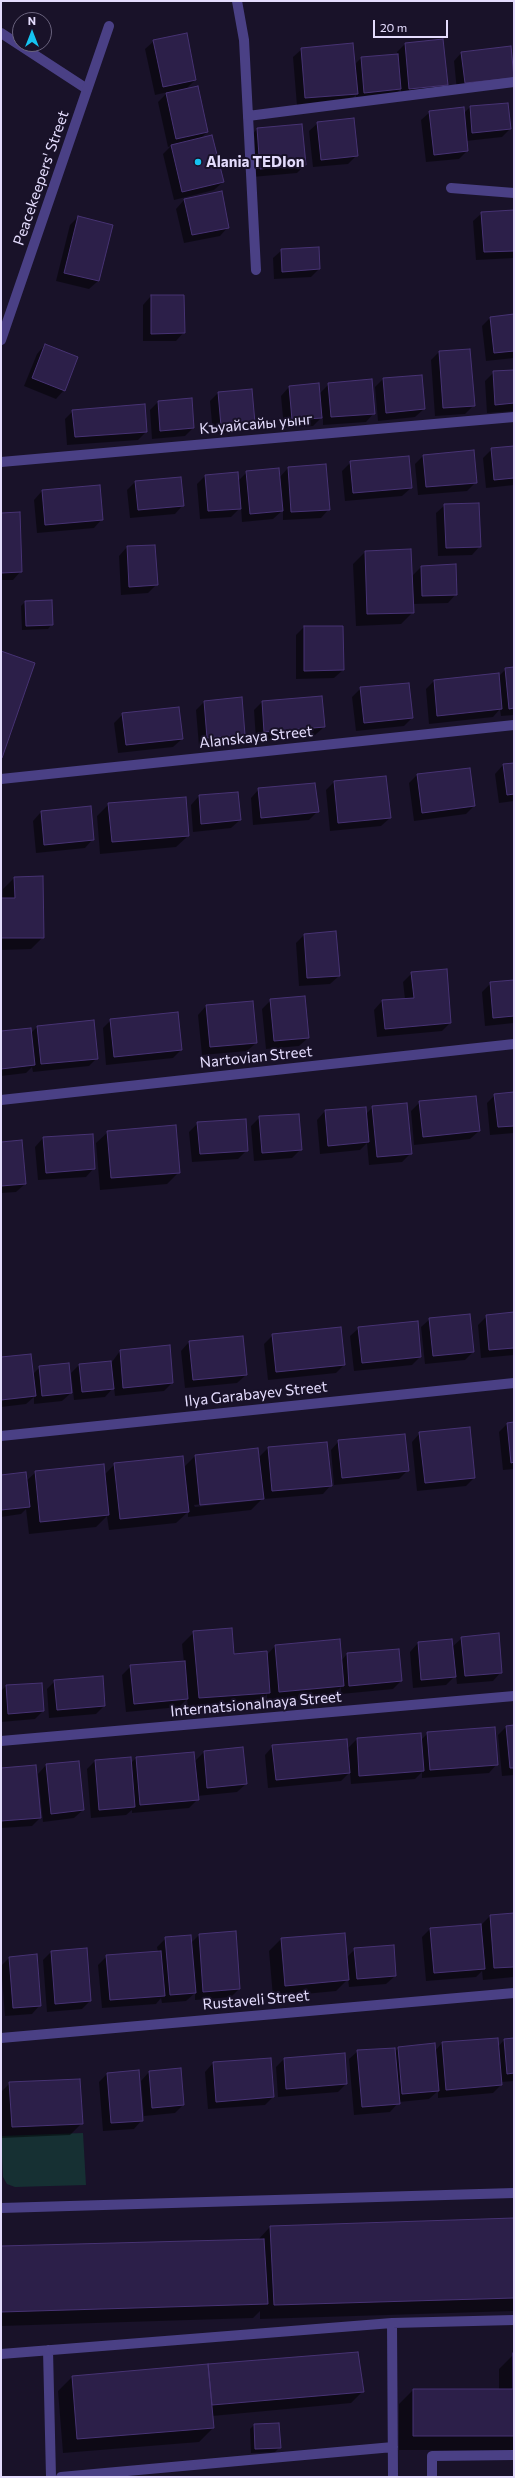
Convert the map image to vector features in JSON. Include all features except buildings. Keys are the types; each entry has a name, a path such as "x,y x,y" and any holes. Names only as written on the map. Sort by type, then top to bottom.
{"street":[{"path":"237,1 244,40 256,270"},
{"name":"Peacekeepers' Street","path":"1,340 109,26"},
{"path":"1,33 87,89"},
{"path":"248,116 514,82"},
{"path":"451,188 514,193"},
{"name":"Къуайсайы уынг","path":"1,462 514,417"},
{"name":"Alanskaya Street","path":"1,779 514,725"},
{"name":"Nartovian Street","path":"1,1100 514,1044"},
{"name":"Ilya Garabayev Street","path":"1,1436 514,1383"},
{"name":"Internatsionalnaya Street","path":"1,1742 514,1696"},
{"name":"Rustaveli Street","path":"1,2038 514,1993"},
{"path":"1,2208 514,2193"},
{"path":"1,2354 392,2323 514,2320"},
{"path":"392,2323 394,2477"},
{"path":"48,2350 51,2477"},
{"path":"61,2477 393,2447"},
{"path":"432,2477 432,2456 514,2455"}],"green space":[{"path":"83,2133 86,2185 15,2187 7,2184 3,2177 1,2136"}],"place":[{"name":"Alania ТEDIon","path":"198,162"}]}
